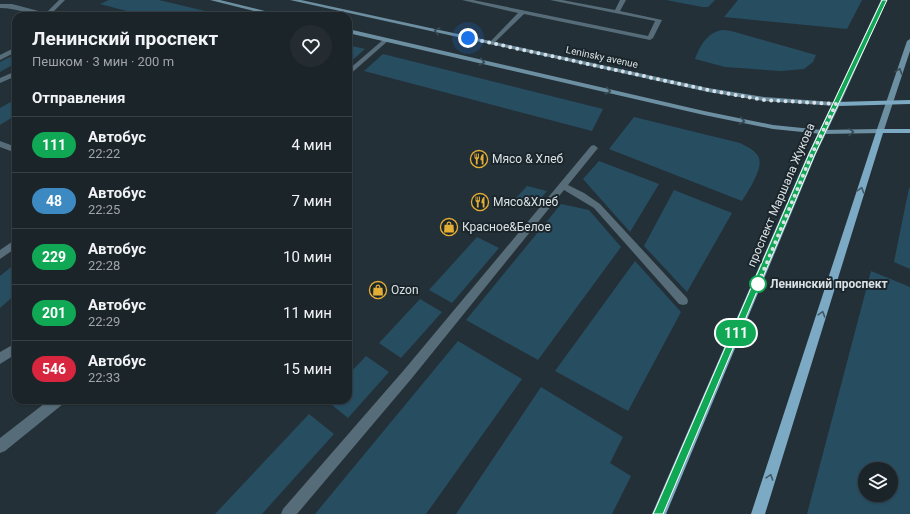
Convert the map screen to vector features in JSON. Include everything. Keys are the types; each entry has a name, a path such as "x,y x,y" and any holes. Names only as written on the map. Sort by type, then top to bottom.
{"main road":[{"path":"213,0 265,12"},
{"name":"Leninsky avenue","path":"296,0 349,12"},
{"name":"проспект Маршала Жукова","path":"659,514 822,132 884,0"},
{"name":"Leninsky avenue","path":"352,13 708,90 764,100 836,104 910,102"},
{"path":"352,32 704,113 773,127 822,132 910,131"},
{"path":"758,514 889,102 910,41"}],"lane":[{"path":"50,12 62,0"},
{"path":"465,0 650,38 660,20 553,0"},
{"path":"617,12 624,0"},
{"path":"0,6 12,6 32,12"},
{"path":"492,44 522,12"},
{"path":"352,70 386,40"},
{"path":"0,58 12,51"},
{"path":"0,81 12,75"},
{"path":"0,144 12,148"},
{"path":"288,514 413,368 594,148"},
{"path":"563,186 581,195 597,206 683,301"},
{"path":"0,255 12,246"},
{"path":"0,360 12,351"},
{"path":"0,446 54,404"}],"shaded area":[{"path":"109,0 159,0 209,12 131,12 100,4"},
{"path":"666,0 715,0 708,7 702,7"},
{"path":"738,0 862,0 847,29 724,17"},
{"path":"723,30 816,55 813,62 804,69 781,71 725,67 695,59 705,40 717,31"},
{"path":"352,46 365,49 352,60"},
{"path":"383,54 603,109 592,131 364,71"},
{"path":"12,56 12,65 0,72 0,62"},
{"path":"12,101 12,118 0,125 0,108"},
{"path":"634,117 740,143 754,151 759,158 759,168 742,201 609,149"},
{"path":"599,161 659,184 630,232 583,179"},
{"path":"527,186 547,191 534,206 516,198"},
{"path":"910,188 910,269 894,262"},
{"path":"674,190 732,213 687,292 644,246"},
{"path":"561,204 589,210 621,247 538,360 466,320"},
{"path":"477,237 499,248 452,303 429,290"},
{"path":"635,261 681,312 628,411 555,371"},
{"path":"12,266 12,298 0,308 0,276"},
{"path":"871,271 910,287 910,514 807,514"},
{"path":"420,299 442,312 401,358 379,343"},
{"path":"458,341 522,379 426,514 315,514"},
{"path":"366,356 389,372 348,418 331,404 352,404 352,371"},
{"path":"541,387 623,437 610,463 631,476 612,514 456,514"},
{"path":"309,414 334,434 262,514 215,514"}],"bus line":[{"name":"111","path":"659,514 812,154 884,0"}],"place":[{"name":"Мясо & Хлеб","path":"479,159"},
{"name":"Мясо&Хлеб","path":"480,202"},
{"name":"Красное&Белое","path":"449,227"},
{"name":"Ленинский проспект","path":"758,284"},
{"name":"Ozon","path":"378,290"}],"route":[{"path":"468,38 708,90 764,100 836,104 812,154 758,284"}]}
